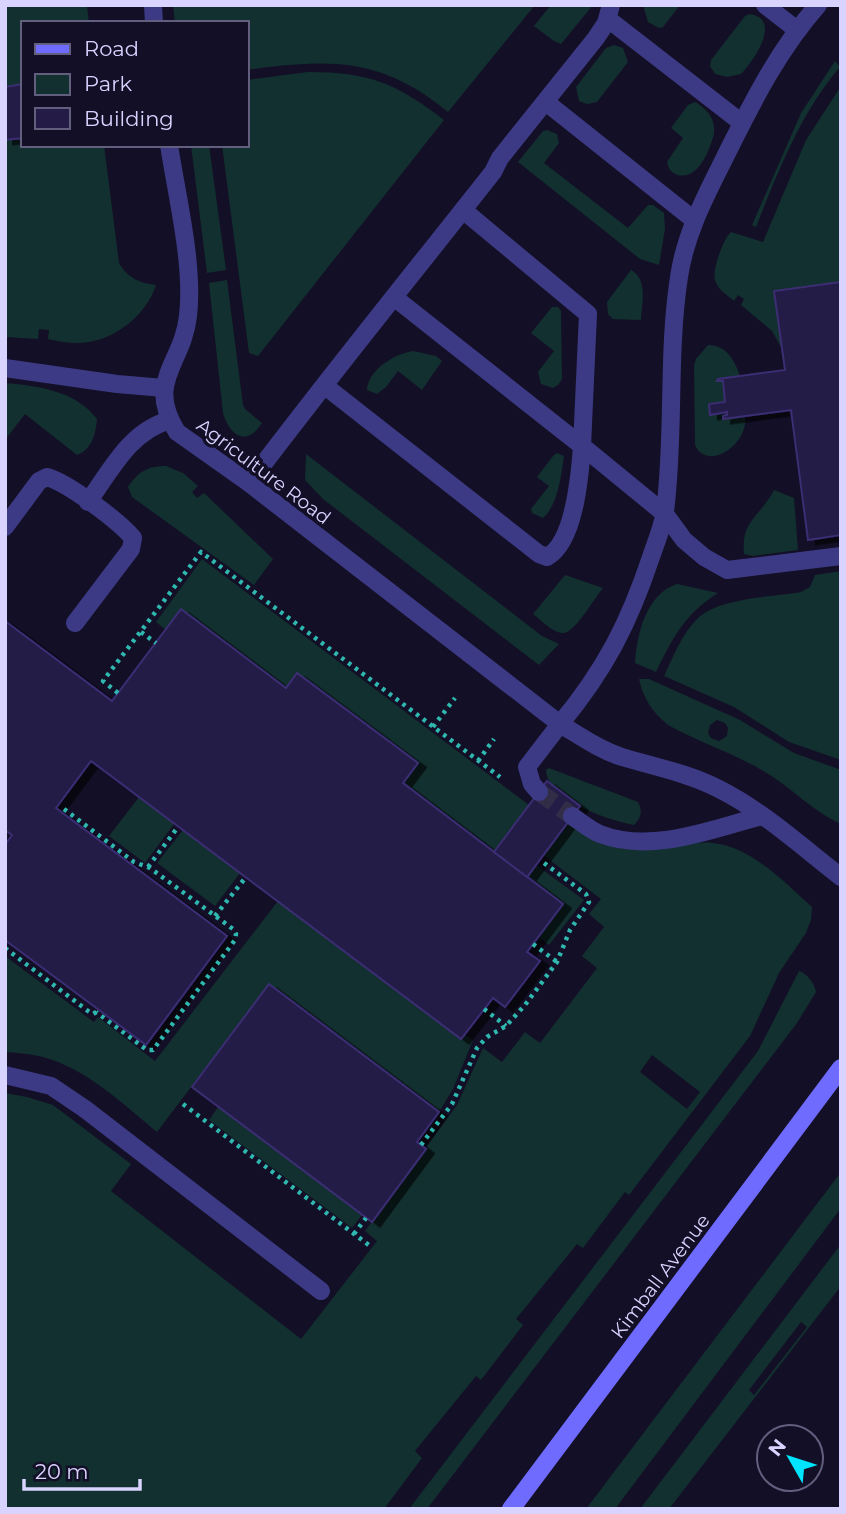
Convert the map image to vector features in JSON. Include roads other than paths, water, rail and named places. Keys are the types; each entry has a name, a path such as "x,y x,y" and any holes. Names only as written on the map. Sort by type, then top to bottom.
{"main road":[{"name":"Kimball Avenue","path":"512,1509 841,1068"}],"street":[{"path":"765,5 797,30"},
{"path":"539,792 532,784 527,767 589,690 614,648 638,597 665,514 677,289 694,220 773,67 797,30 818,5"},
{"path":"249,483 290,427 493,172 500,158 547,103 596,38 610,12 742,123"},
{"path":"547,103 694,220"},
{"name":"Agriculture Road","path":"169,147 190,298 186,335 174,358 164,388 164,402 177,432 249,483 560,724 594,745 620,756 660,766 718,788 762,816 841,877"},
{"path":"325,386 539,554 547,557 554,553 573,513 579,489 588,313 463,210"},
{"path":"395,298 665,514 684,540 704,558 727,570 841,556"},
{"path":"5,368 164,388"},
{"path":"88,502 126,449 141,433 170,420"},
{"path":"5,527 39,481 47,477 56,480 88,502 133,538 131,549 75,623"},
{"path":"572,816 597,833 613,838 659,841 762,816"},
{"path":"5,1076 51,1086 85,1109 321,1291"}],"tunnel":[{"path":"539,792 572,816"}]}
